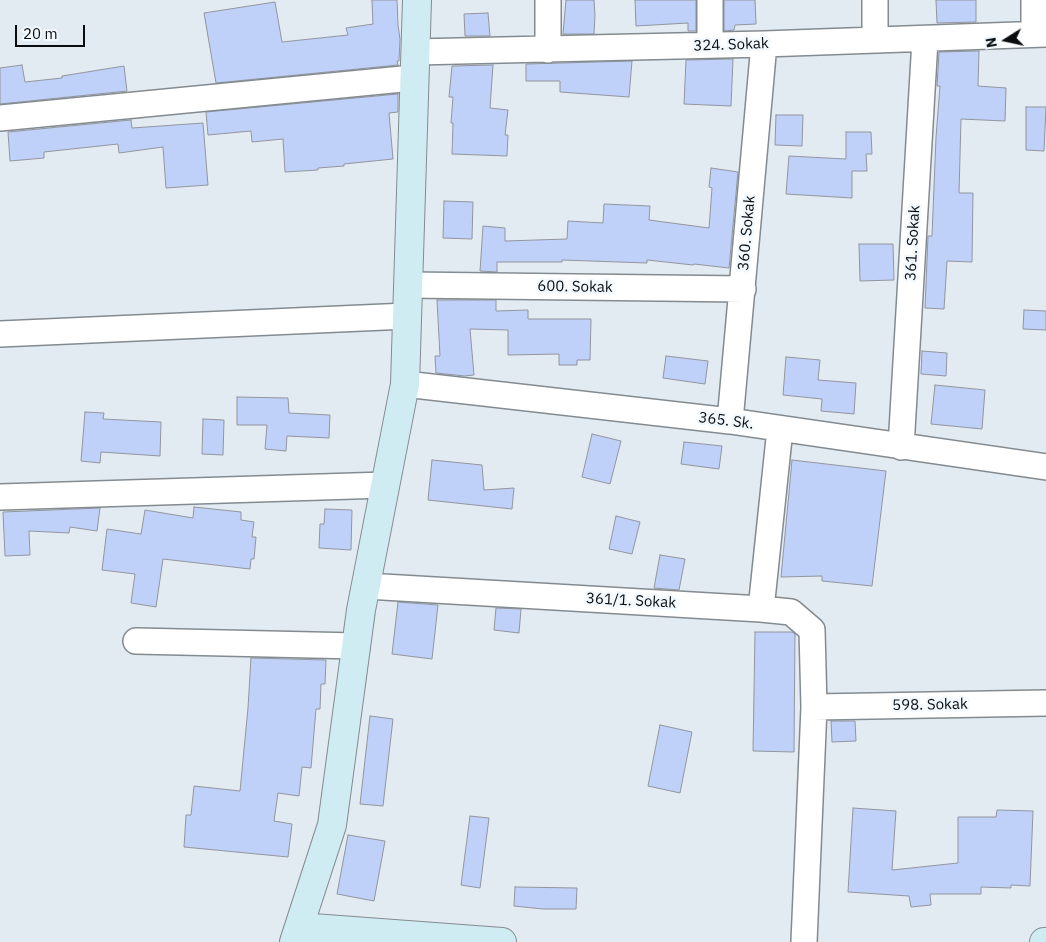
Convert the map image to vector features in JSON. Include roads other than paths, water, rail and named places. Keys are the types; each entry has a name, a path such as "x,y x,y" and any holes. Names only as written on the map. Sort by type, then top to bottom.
{"main road":[{"path":"416,0 405,384 366,586 332,825 296,934 502,942"}],"street":[{"path":"548,0 548,50"},
{"path":"710,0 710,45"},
{"path":"875,0 875,39"},
{"path":"1034,0 1040,34"},
{"name":"324. Sokak","path":"0,118 414,65 548,50 875,39 925,40 1040,34"},
{"name":"361. Sokak","path":"901,447 925,40"},
{"name":"360. Sokak","path":"730,421 764,44"},
{"name":"600. Sokak","path":"408,285 742,289"},
{"path":"0,334 407,316"},
{"name":"365. Sk.","path":"405,384 730,421 1046,467"},
{"path":"761,609 780,429"},
{"path":"0,497 385,485"},
{"name":"361/1. Sokak","path":"366,586 791,612 812,630 814,708 804,942"},
{"path":"136,640 357,646"},
{"name":"598. Sokak","path":"814,708 1046,703"}]}
